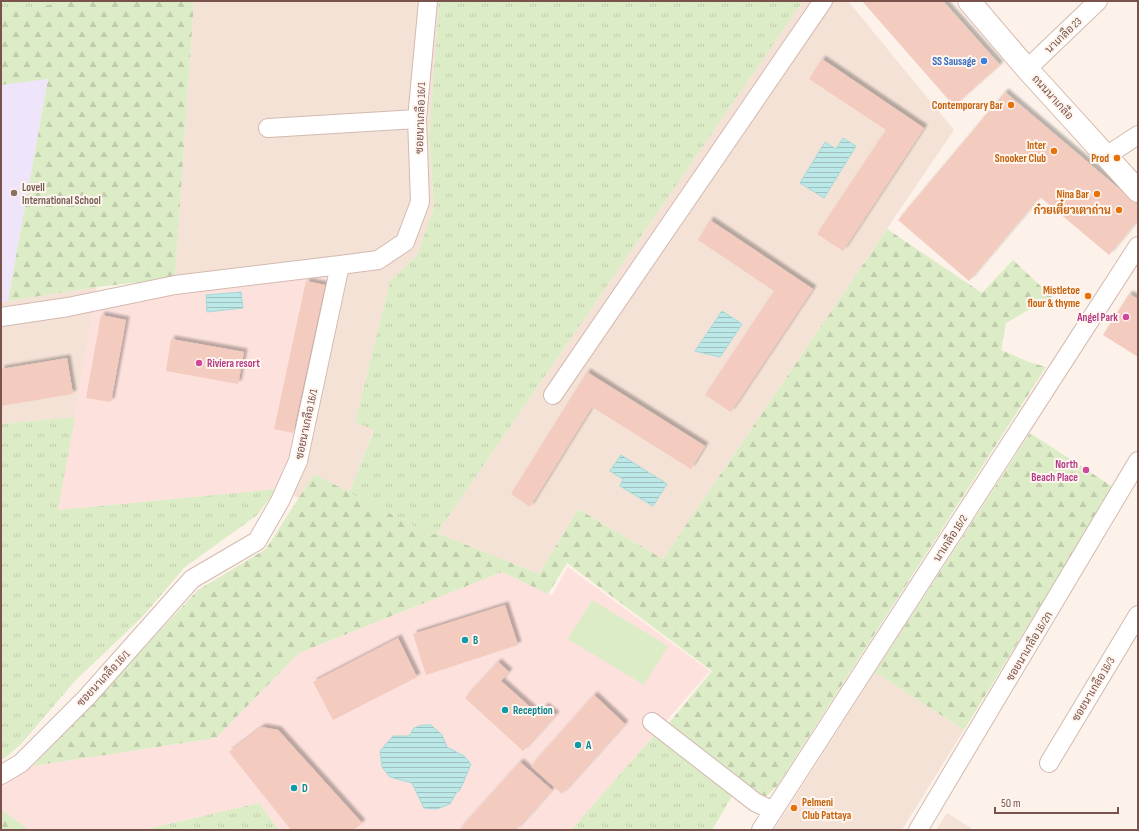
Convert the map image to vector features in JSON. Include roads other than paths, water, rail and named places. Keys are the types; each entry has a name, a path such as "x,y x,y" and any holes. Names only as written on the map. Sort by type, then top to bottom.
{"street":[{"name":"ซอยนาเกลือ 16/1","path":"1,775 21,763 87,697 192,579 257,541 280,501 298,462 340,265 378,260 406,242 420,202 418,119 428,1"},
{"path":"552,395 823,1"},
{"name":"ถนนนาเกลือ","path":"969,1 1027,69 1138,191"},
{"name":"นาเกลือ 23","path":"1027,69 1098,1"},
{"path":"268,128 418,119"},
{"path":"1106,156 1138,135"},
{"name":"นาเกลือ 16/2","path":"761,830 1138,246"},
{"path":"1,317 68,306 175,285 340,265"},
{"name":"ซอยนาเกลือ 16/2ก","path":"918,830 1138,461"},
{"name":"ซอยนาเกลือ 16/3","path":"1049,762 1138,615"},
{"path":"652,722 755,802 773,811"}],"water":[{"path":"843,138 856,146 824,198 800,183 825,142 836,149"},
{"path":"241,292 243,308 207,312 206,295"},
{"path":"722,311 742,324 720,357 695,351"},
{"path":"621,455 667,484 653,506 620,486 623,479 610,471"},
{"path":"422,725 431,725 442,735 447,747 464,756 471,764 460,790 456,793 450,804 437,809 424,808 412,783 390,777 382,767 380,751 393,736 409,736 414,728"}],"place":[{"name":"SS Sausage","path":"984,61"},
{"name":"Contemporary Bar","path":"1011,105"},
{"name":"Inter Snooker Club","path":"1054,151"},
{"name":"Prod","path":"1117,158"},
{"name":"Lovell International School","path":"14,193"},
{"name":"Nina Bar","path":"1097,194"},
{"name":"ก๋วยเตี๋ยวเตาถ่าน","path":"1119,210"},
{"name":"Mistletoe flour & thyme","path":"1088,296"},
{"name":"Angel Park","path":"1126,317"},
{"name":"Riviera resort","path":"199,363"},
{"name":"North Beach Place","path":"1086,470"},
{"name":"B","path":"465,640"},
{"name":"Reception","path":"505,710"},
{"name":"A","path":"578,745"},
{"name":"D","path":"294,788"},
{"name":"Pelmeni Club Pattaya","path":"794,808"}]}
